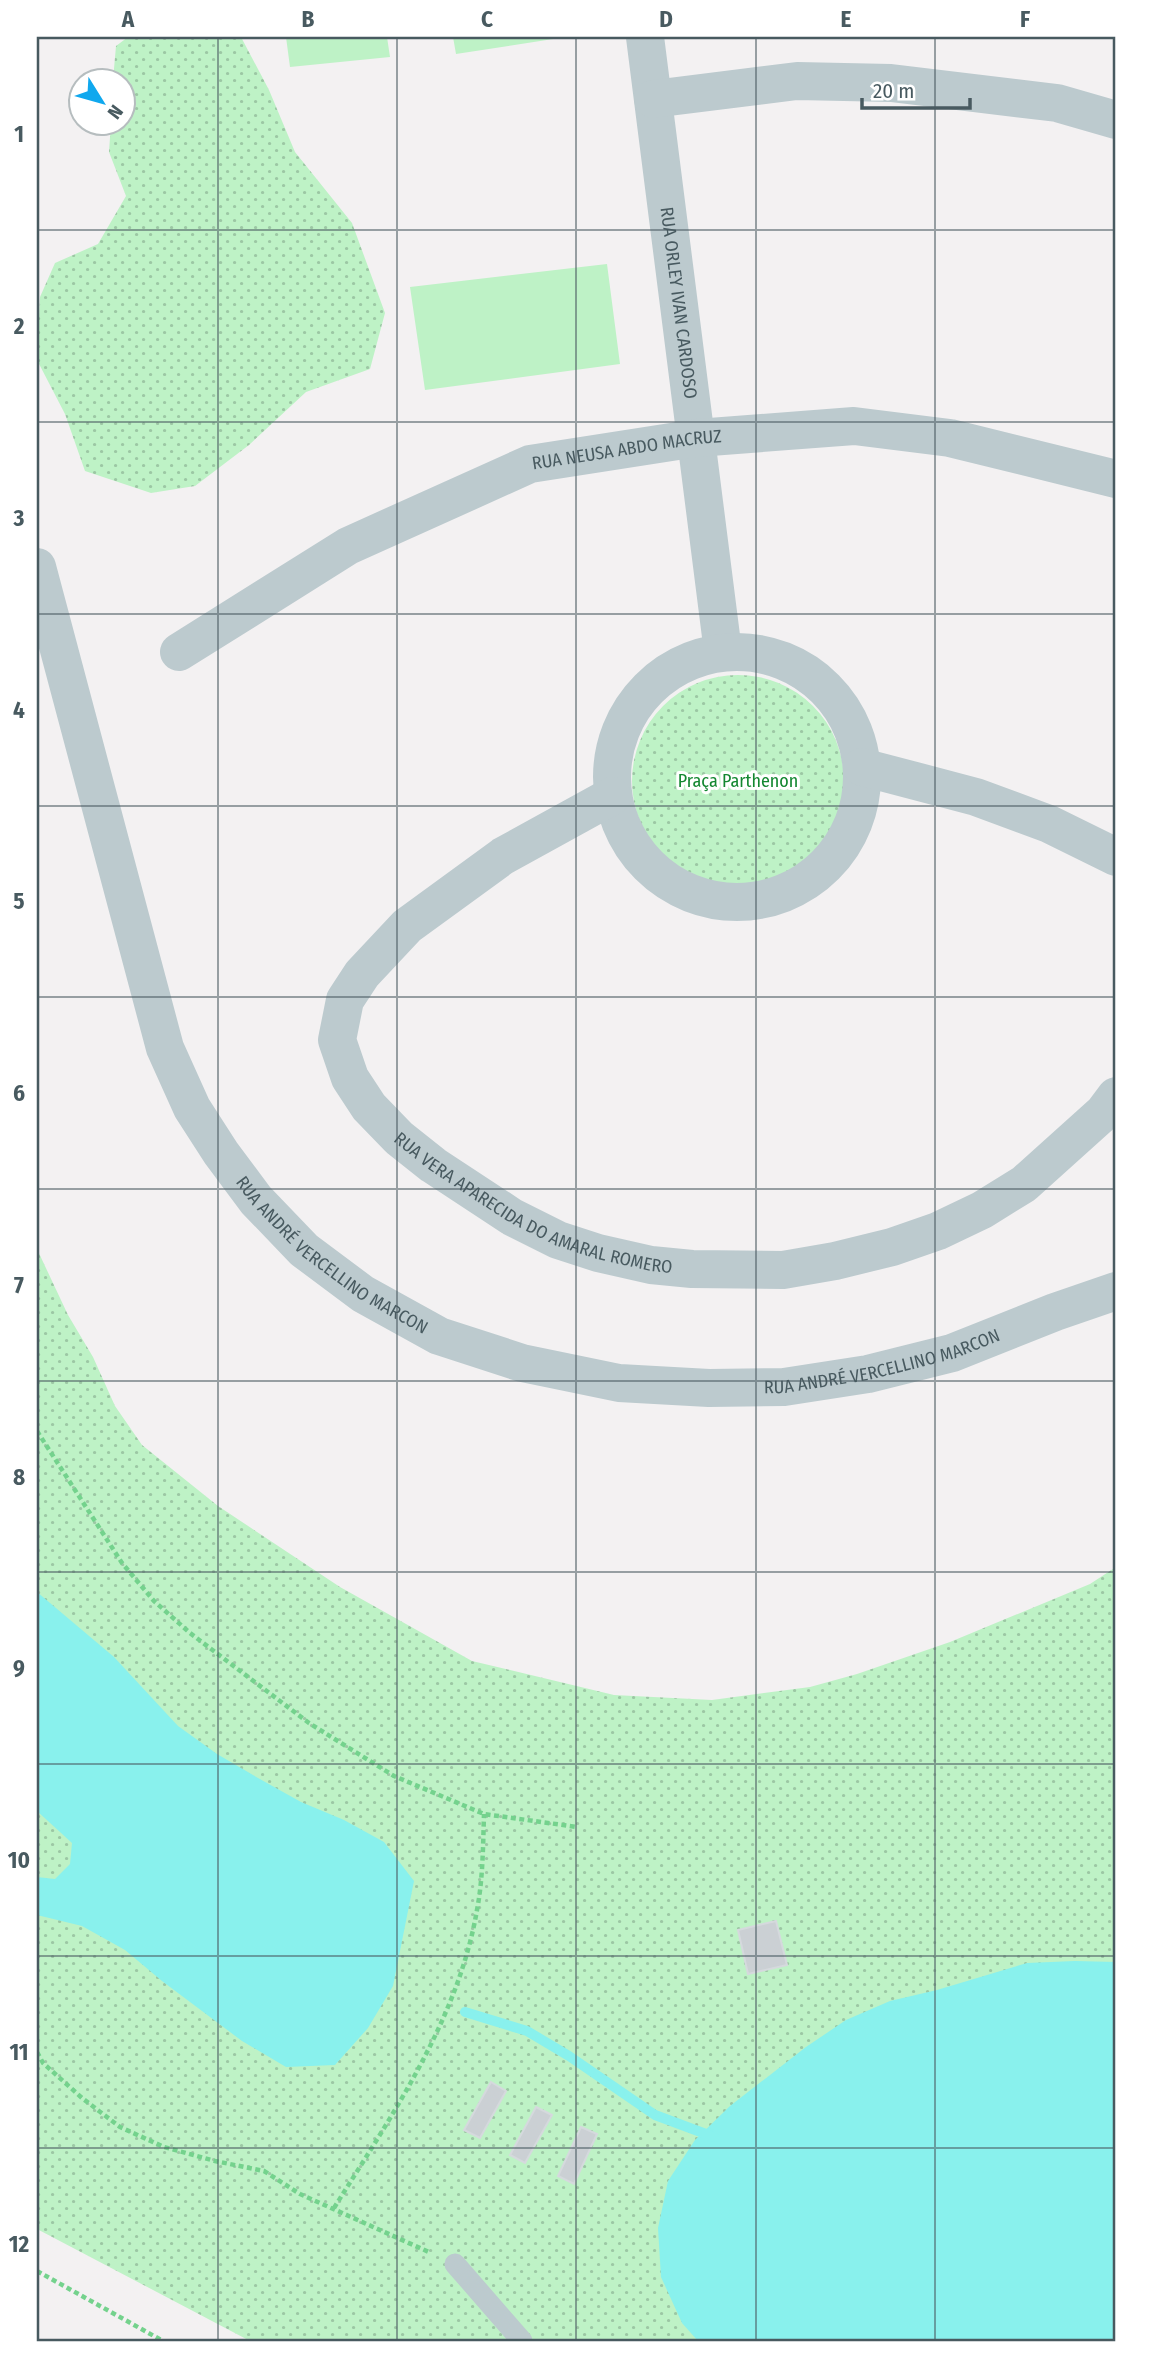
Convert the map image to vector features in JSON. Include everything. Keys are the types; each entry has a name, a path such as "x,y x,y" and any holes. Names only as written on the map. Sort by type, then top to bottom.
{"street":[{"name":"RUA ORLEY IVAN CARDOSO","path":"645,37 723,652"},
{"path":"653,99 797,80 891,83 1057,103 1116,120"},
{"name":"RUA NEUSA ABDO MACRUZ","path":"179,652 348,546 530,464 697,438 854,426 950,438 1116,479"},
{"name":"RUA ANDRÉ VERCELLINO MARCON","path":"37,567 166,1048 192,1108 256,1200 304,1250 363,1294 439,1336 522,1363 619,1383 709,1388 784,1387 868,1374 952,1353 1055,1312 1116,1292"},
{"path":"723,652 753,652 782,659 808,673 830,692 847,716 858,741 862,767 858,807 843,844 826,864 805,882 780,895 753,902 725,902 698,897 665,880 650,868 632,847 612,796 611,768 617,740 628,715 646,691 677,667 723,652"},
{"path":"862,767 976,797 1049,824 1116,857"},
{"name":"RUA VERA APARECIDA DO AMARAL ROMERO","path":"612,796 503,856 407,926 362,974 345,1000 337,1040 350,1078 369,1107 399,1138 433,1165 512,1217 568,1243 651,1265 692,1269 783,1270 835,1261 904,1243 938,1231 982,1210 1024,1184 1096,1119 1116,1096"},
{"name":"RUA ANDRÉ VERCELLINO MARCON","path":"1055,1312 1116,1261"}],"lane":[{"path":"455,2264 522,2341"}],"path":[{"path":"37,1431 122,1563 154,1601 190,1633 309,1723 394,1776 484,1814 577,1827"},
{"path":"334,2208 432,2045 452,2000 477,1910 484,1814"},
{"path":"37,2052 43,2063 120,2127 164,2147 264,2171 300,2194 455,2264"},
{"path":"37,2271 163,2341"}],"green space":[{"path":"128,37 241,37 269,90 295,152 352,223 385,313 370,369 306,392 249,445 195,486 151,493 85,471 65,414 37,360 40,297 55,263 98,244 126,196 109,152 110,136 136,136 136,66 114,66 116,46"},
{"path":"286,37 387,37 390,57 290,67"},
{"path":"453,37 566,37 456,54"},
{"path":"607,264 620,364 425,390 410,287"},
{"name":"Praça Parthenon","path":"738,675 779,683 813,706 836,740 844,781 836,822 813,856 779,879 738,887 697,879 663,856 640,822 632,781 640,740 663,706 697,683"},
{"path":"37,1249 115,1406 142,1445 218,1506 340,1587 472,1661 614,1695 712,1700 810,1687 950,1642 1090,1584 1116,1567 1116,2341 250,2341 37,2229"}],"water":[{"path":"37,1592 114,1657 178,1726 217,1754 258,1778 384,1842 414,1881 393,1986 368,2028 335,2065 286,2067 242,2041 125,1950 82,1926 37,1915 37,1877 55,1879 70,1864 72,1843 37,1811"},
{"path":"1116,1962 1116,2341 698,2341 682,2323 661,2277 658,2228 668,2181 695,2140 730,2106 806,2047 846,2020 890,2001 1027,1963"}],"building":[{"path":"776,1921 787,1965 748,1974 738,1930"},
{"path":"491,2082 506,2091 480,2138 464,2130"},
{"path":"536,2107 552,2115 525,2163 510,2155"},
{"path":"581,2127 597,2134 574,2184 558,2176"}],"waterway":[{"path":"465,2012 527,2031 569,2056 655,2115 714,2137"}]}
